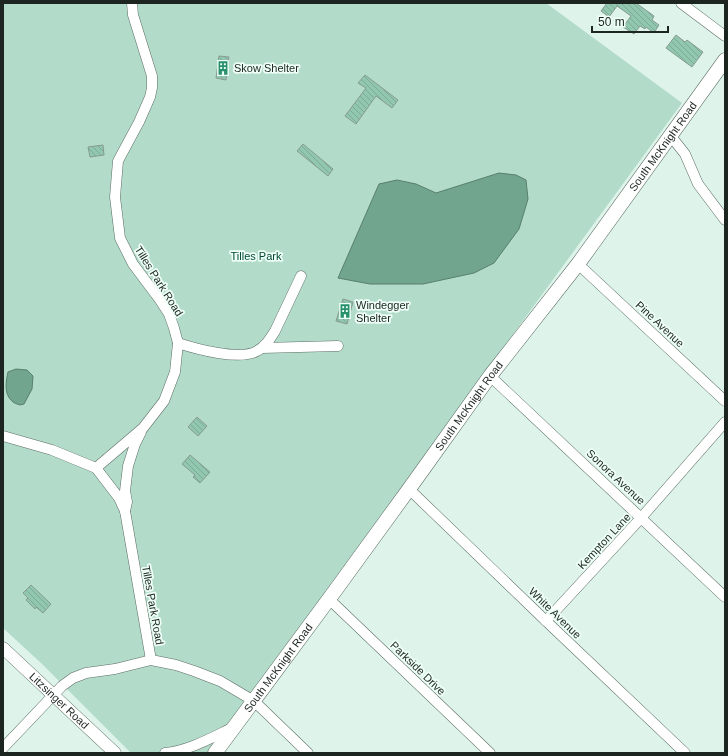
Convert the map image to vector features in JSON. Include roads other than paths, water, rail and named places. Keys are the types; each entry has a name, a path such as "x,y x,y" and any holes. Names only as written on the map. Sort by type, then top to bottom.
{"main road":[{"name":"South McKnight Road","path":"214,753 329,599 490,376 578,264 725,60"}],"street":[{"name":"Tilles Park Road","path":"132,3 133,15 152,76 152,88 150,97 139,122 118,161 115,197 120,238 133,264 169,314 178,343 175,372 164,401 143,428 96,468 119,498 125,511 151,660"},
{"path":"681,3 725,36"},
{"path":"670,135 685,154 698,184 725,220"},
{"name":"Pine Avenue","path":"578,264 725,401"},
{"path":"178,343 191,348 224,354 245,355 255,352 262,348 275,331 301,276"},
{"path":"262,348 338,346"},
{"name":"Sonora Avenue","path":"490,376 725,597"},
{"name":"Kempton Lane","path":"546,621 642,518 725,422"},
{"path":"125,511 127,502 125,491 128,466 135,444 143,428"},
{"path":"3,436 52,450 96,468"},
{"name":"White Avenue","path":"409,489 685,753"},
{"name":"Parkside Drive","path":"329,599 490,753"},
{"name":"Litzsinger Road","path":"3,648 115,753"},
{"name":"Tilles Park Road","path":"3,748 62,686 73,678 151,660 176,665 220,681 254,701 308,753"},
{"path":"165,753 191,747 234,728"}],"place":[{"name":"Skow Shelter","path":"223,68"},
{"name":"Windegger Shelter","path":"345,311"}],"park label":[{"name":"Tilles Park","path":"256,256"}]}
